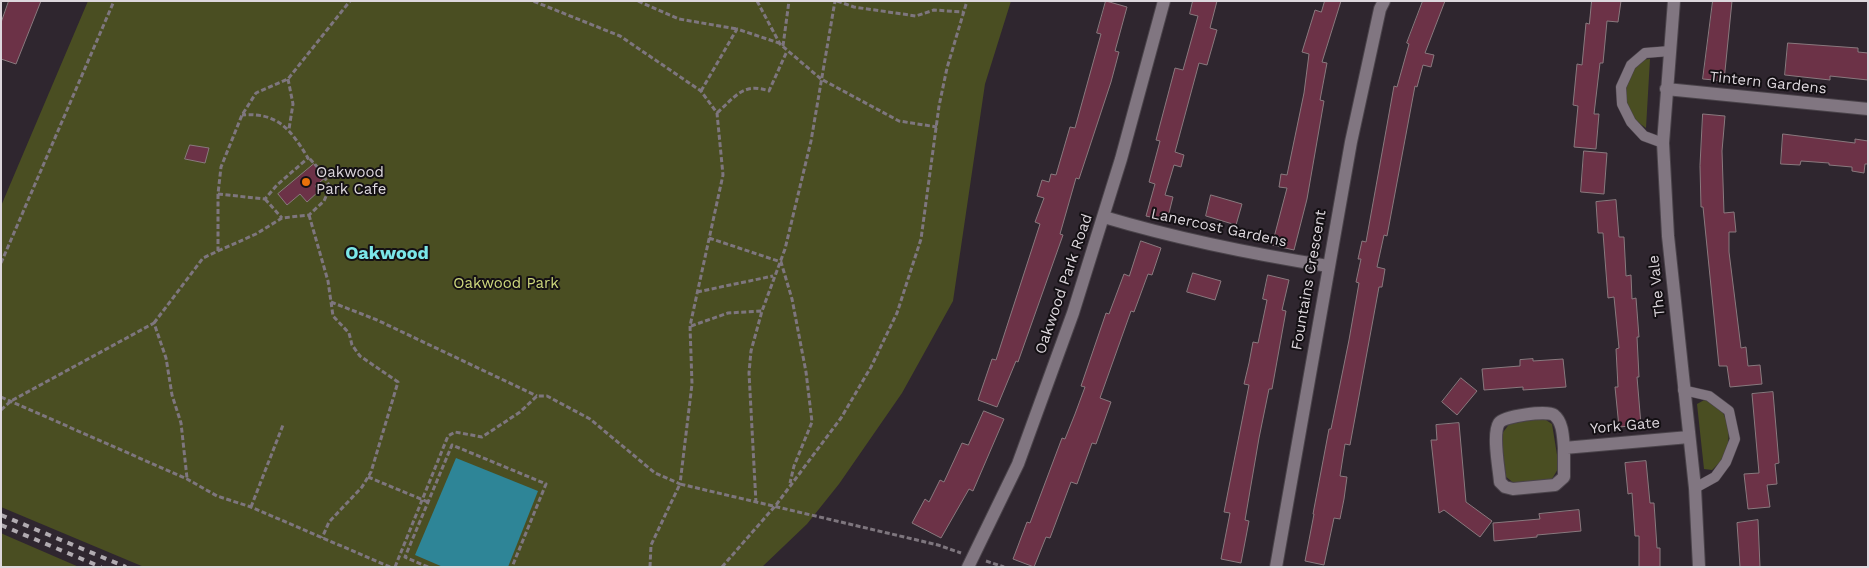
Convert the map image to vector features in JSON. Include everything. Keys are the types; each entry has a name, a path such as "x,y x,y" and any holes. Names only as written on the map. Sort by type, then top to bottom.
{"street":[{"name":"Oakwood Park Road","path":"970,562 1018,464 1073,313 1104,217 1164,1"},
{"name":"Fountains Crescent","path":"1276,567 1351,142 1380,9 1384,1"},
{"name":"The Vale","path":"1674,1 1663,143 1668,236 1695,488 1699,567"},
{"name":"Tintern Gardens","path":"1666,89 1868,109"},
{"name":"Lanercost Gardens","path":"1104,217 1189,240 1247,253 1328,266"},
{"path":"1547,412 1554,415 1560,422 1564,448 1564,477 1555,485 1513,489 1500,482 1496,433 1499,423 1506,418 1547,412"},
{"name":"York Gate","path":"1564,448 1689,437"}],"lane":[{"path":"1663,143 1644,136 1631,122 1622,104 1620,87 1631,65 1646,53 1670,51"},
{"path":"1684,390 1709,396 1729,411 1735,439 1726,462 1715,477 1695,488"}],"path":[{"path":"1,263 114,1"},
{"path":"218,251 218,194 221,167 242,115 256,93 288,79 350,1"},
{"path":"533,1 620,36 701,91 717,114 723,175 690,326 692,384 680,484 651,545 650,567"},
{"path":"638,1 679,19 736,29 781,45"},
{"path":"757,1 781,45 821,79 899,121 937,127"},
{"path":"781,45 790,1"},
{"path":"756,503 749,373 751,350 774,276 782,262 811,141 836,1 854,7 916,16 934,10 964,12"},
{"path":"722,567 776,505 841,418 872,367 897,313 921,239 947,68 967,1"},
{"path":"701,91 736,29"},
{"path":"717,114 745,89 757,86 770,90 787,51"},
{"path":"288,79 293,104 289,129"},
{"path":"1,410 11,401 154,323 203,258 256,234 282,218 309,215 324,201 330,186 321,171 308,158 289,129 281,122 267,117 253,114 242,115"},
{"path":"265,199 277,185 308,158"},
{"path":"218,194 265,199 282,218"},
{"path":"309,215 328,281 333,316 349,333 352,345 360,356 398,382 368,477 362,487 329,522 322,538"},
{"path":"709,238 782,262"},
{"path":"782,262 796,317 812,422 794,466 790,484"},
{"path":"697,292 774,276"},
{"path":"331,302 385,324 538,396 547,396 590,419 655,473 680,484 756,503 776,505 938,545 970,562"},
{"path":"690,326 728,312 762,311"},
{"path":"154,323 166,358 172,395 181,423 187,479"},
{"path":"396,567 448,436 455,432 482,437 520,412 538,396"},
{"path":"1,397 187,479 217,496 251,507 390,567"},
{"path":"251,507 283,426"},
{"path":"428,567 405,557 452,445 546,484 512,567"},
{"path":"368,477 428,502"}],"green space":[{"name":"Oakwood Park","path":"88,1 1011,1 985,84 953,301 902,393 839,484 807,524 762,567 144,567 1,507 1,206"},
{"path":"1650,59 1646,128 1636,120 1625,104 1624,87 1633,69 1641,60"},
{"path":"1706,399 1722,410 1729,428 1728,447 1721,461 1712,470 1704,469 1697,404"},
{"path":"1543,418 1552,424 1559,467 1552,479 1515,484 1505,476 1501,435 1510,423"},
{"path":"1,533 5,535 79,567 1,567"}],"water":[{"path":"456,458 538,491 508,567 443,567 415,555"}],"building":[{"path":"9,1 41,1 16,64 1,59 1,23"},
{"path":"1106,1 1127,7 1115,51 1119,52 1111,82 1079,179 1076,178 1060,234 1063,235 1018,362 1016,361 997,407 978,400 992,359 996,360 1040,224 1035,222 1044,198 1037,196 1042,180 1049,182 1051,174 1056,175 1070,127 1075,128 1101,34 1097,33"},
{"path":"1193,1 1217,1 1210,28 1217,30 1207,65 1199,63 1175,152 1184,155 1181,167 1174,165 1165,195 1173,197 1167,221 1146,216 1155,184 1149,182 1160,141 1156,140 1175,68 1183,70 1198,16 1190,14"},
{"path":"1325,1 1341,1 1322,62 1327,63 1320,100 1324,101 1307,199 1294,250 1272,245 1287,188 1279,187 1281,174 1287,175 1304,93 1309,54 1302,52 1315,10 1321,12"},
{"path":"1423,1 1445,1 1425,53 1434,55 1431,67 1423,65 1417,87 1415,86 1387,236 1384,235 1377,267 1385,269 1382,287 1379,287 1350,445 1345,444 1340,476 1347,477 1344,499 1340,519 1334,518 1324,565 1305,561 1313,514 1329,429 1331,429 1349,340 1359,283 1356,282 1361,259 1358,259 1362,241 1366,242 1394,86 1397,87 1409,44 1407,43"},
{"path":"1592,1 1621,1 1618,22 1607,21 1603,63 1600,63 1594,114 1599,114 1596,149 1574,147 1578,106 1573,105 1577,64 1582,65 1586,23 1589,24"},
{"path":"1713,1 1732,1 1724,81 1703,79"},
{"path":"1788,43 1858,48 1858,52 1868,53 1868,80 1830,76 1830,80 1785,75"},
{"path":"1703,114 1725,116 1722,151 1724,213 1734,212 1736,232 1729,232 1729,252 1741,348 1746,347 1748,366 1760,365 1762,384 1730,387 1727,366 1719,366 1703,207 1701,207 1700,166"},
{"path":"1783,134 1855,143 1855,139 1868,141 1868,164 1865,164 1864,173 1852,171 1852,167 1829,165 1829,163 1801,161 1800,165 1781,164"},
{"path":"190,145 209,148 205,163 185,159"},
{"path":"1584,151 1607,153 1604,194 1581,192"},
{"name":"Oakwood Park Cafe","path":"314,164 325,178 315,186 319,191 307,202 300,194 287,205 278,194"},
{"path":"1211,195 1242,204 1236,225 1206,216"},
{"path":"1616,200 1619,237 1624,237 1626,276 1631,275 1632,299 1636,298 1639,337 1637,337 1639,377 1637,377 1641,425 1619,427 1615,387 1618,387 1616,349 1619,348 1614,297 1608,298 1603,233 1598,233 1596,202"},
{"path":"1141,241 1161,248 1152,275 1148,274 1134,312 1131,311 1100,398 1111,402 1096,444 1092,443 1077,484 1071,482 1050,538 1046,537 1034,567 1013,559 1027,522 1030,523 1062,438 1065,439 1075,414 1085,387 1081,386 1106,313 1109,314 1124,274 1129,276"},
{"path":"1193,273 1221,281 1215,300 1187,292"},
{"path":"1268,275 1289,280 1282,310 1286,311 1272,389 1269,389 1245,520 1249,521 1241,563 1221,559 1230,513 1224,512 1249,385 1244,384 1253,342 1258,343 1267,300 1263,299"},
{"path":"1533,359 1533,361 1563,359 1566,387 1523,390 1523,387 1484,390 1482,369 1520,366 1520,360"},
{"path":"1461,378 1477,391 1457,415 1442,402"},
{"path":"1773,392 1779,463 1775,464 1777,484 1767,485 1770,507 1748,509 1744,474 1759,473 1752,394"},
{"path":"984,411 1004,419 973,491 969,489 941,538 912,523 925,499 929,502 940,480 944,482 962,443 968,445"},
{"path":"1459,423 1466,502 1492,521 1480,537 1444,510 1439,513 1431,440 1437,440 1436,425"},
{"path":"1646,461 1650,503 1654,503 1657,548 1660,548 1660,567 1639,567 1639,536 1635,536 1632,493 1628,494 1625,463"},
{"path":"1579,510 1581,531 1494,541 1493,523 1540,519 1539,514"},
{"path":"1758,520 1760,567 1740,567 1737,523"}],"railway":[{"path":"1,515 126,567"},
{"path":"1,525 101,567"}],"place":[{"name":"Oakwood Park Cafe","path":"306,182"}],"district":[{"name":"Oakwood","path":"387,254"}]}
